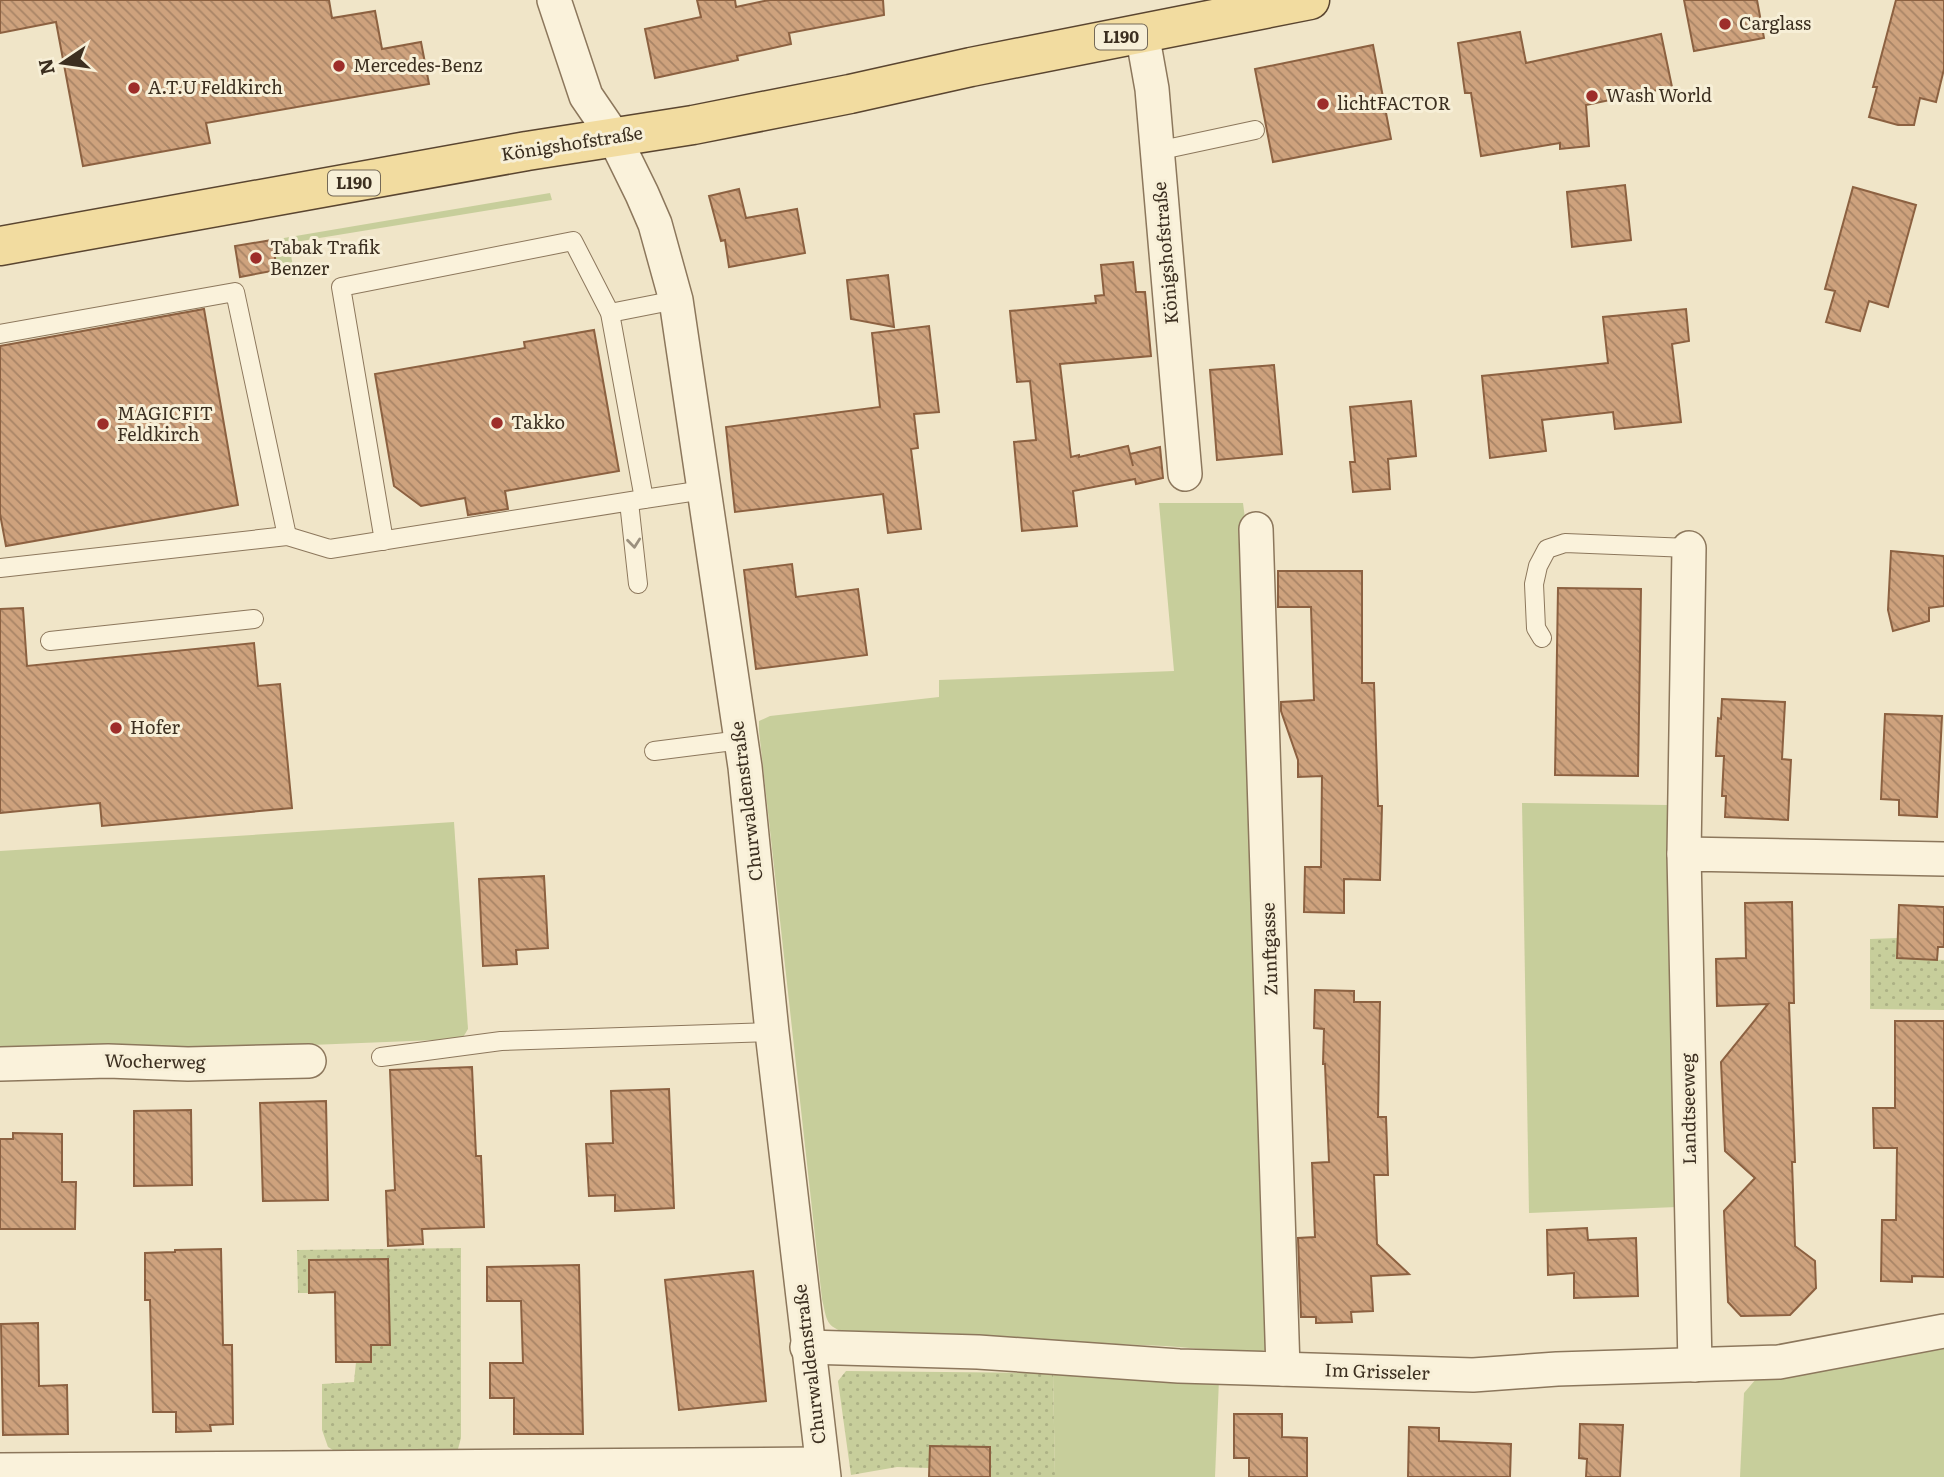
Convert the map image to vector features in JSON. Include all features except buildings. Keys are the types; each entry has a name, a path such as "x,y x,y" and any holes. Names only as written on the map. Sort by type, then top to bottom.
{"main road":[{"name":"Königshofstraße","path":"0,246 527,151 693,124 1310,0"}],"street":[{"name":"Churwaldenstraße","path":"554,0 586,96 614,138 655,224 676,300 690,332 704,490 741,740 823,1471"},
{"name":"Königshofstraße","path":"1142,33 1152,89 1185,474"},
{"name":"Zunftgasse","path":"1256,529 1283,1369"},
{"name":"Landtseeweg","path":"1689,548 1684,853 1695,1365"},
{"path":"1684,853 1944,859"},
{"name":"Wocherweg","path":"0,1064 309,1061"},
{"name":"Im Grisseler","path":"807,1347 978,1352 1179,1366 1473,1375 1557,1369 1779,1362 1944,1331"},
{"path":"0,1471 823,1471"}],"lane":[{"path":"1157,151 1255,130"},
{"path":"384,541 341,287 573,241 610,313 636,500 638,584"},
{"path":"0,334 235,292 287,536"},
{"path":"610,313 676,300"},
{"path":"0,568 287,536 330,549 704,490"},
{"path":"1542,638 1535,628 1534,584 1538,566 1547,549 1565,543 1689,548"},
{"path":"50,641 254,619"},
{"path":"653,751 741,740"},
{"path":"381,1057 501,1041 772,1032"}],"green space":[{"path":"550,193 552,200 289,243 293,267 277,270 272,240"},
{"path":"1159,503 1243,503 1246,526 1271,1343 1265,1350 1254,1353 1165,1346 840,1331 828,1322 822,1299 759,721 770,716 939,697 939,680 1174,671"},
{"path":"1522,803 1667,805 1677,1207 1529,1213"},
{"path":"454,822 468,1029 462,1039 183,1050 0,1049 0,851"},
{"path":"1898,938 1898,958 1944,960 1944,1010 1870,1009 1870,939"},
{"path":"461,1248 461,1438 458,1449 449,1453 338,1453 328,1447 322,1430 322,1384 354,1382 356,1362 371,1345 390,1344 388,1267 309,1260 309,1293 298,1293 297,1250"},
{"path":"1944,1346 1944,1477 1740,1477 1744,1393 1756,1379 1771,1374"},
{"path":"846,1371 1053,1373 1055,1477 990,1477 990,1447 930,1446 929,1468 897,1467 851,1475 838,1381"},
{"path":"1053,1373 1219,1379 1215,1477 1055,1477"}],"place":[{"name":"Carglass","path":"1725,24"},
{"name":"Mercedes-Benz","path":"339,66"},
{"name":"A.T.U Feldkirch","path":"134,88"},
{"name":"Wash World","path":"1592,96"},
{"name":"lichtFACTOR","path":"1323,104"},
{"name":"Tabak Trafik Benzer","path":"256,258"},
{"name":"Takko","path":"497,423"},
{"name":"MAGICFIT Feldkirch","path":"103,424"},
{"name":"Hofer","path":"116,728"}]}
